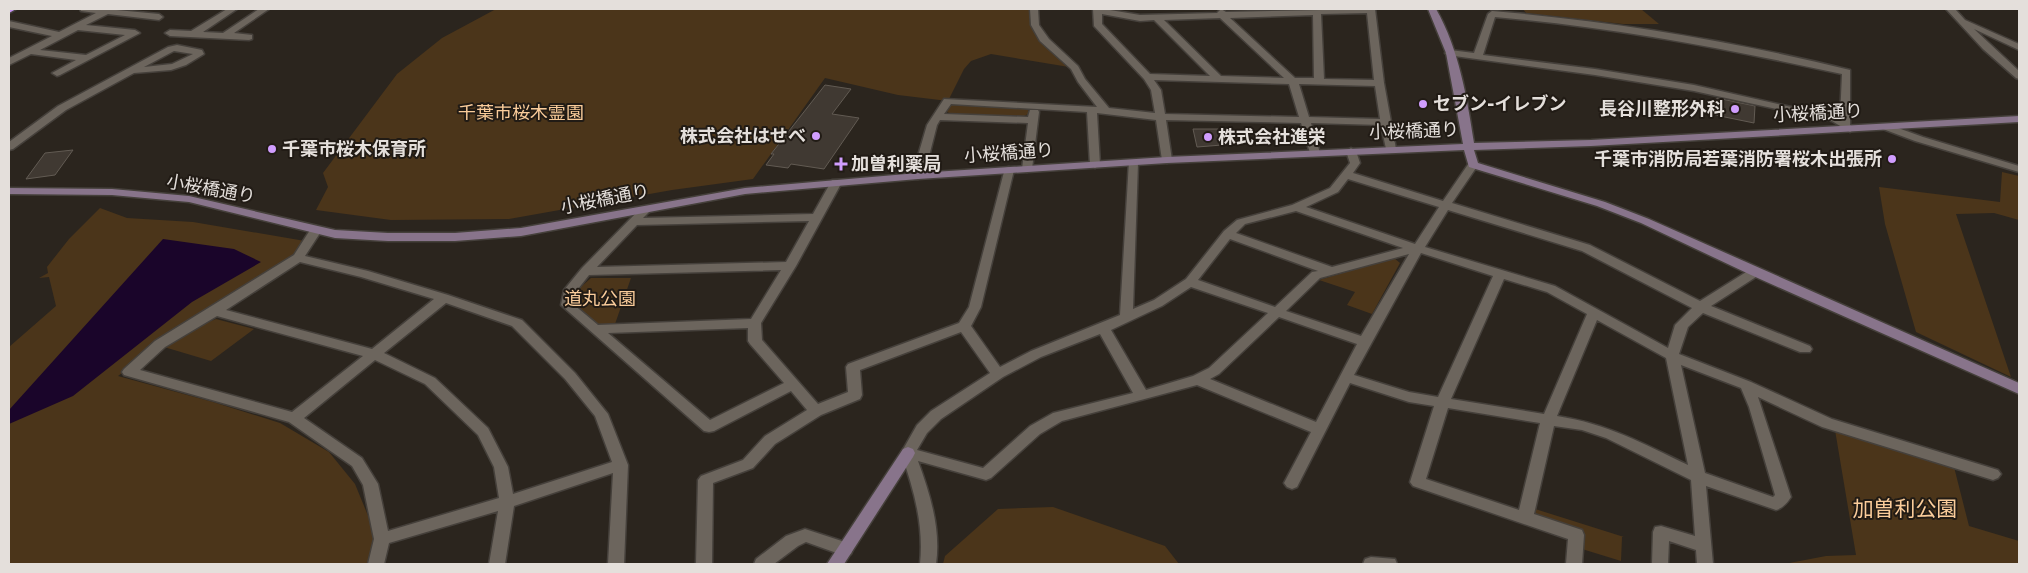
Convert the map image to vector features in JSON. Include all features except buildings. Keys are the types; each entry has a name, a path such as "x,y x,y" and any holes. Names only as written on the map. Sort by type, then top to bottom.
{"street":[{"path":"84,9 159,17"},
{"path":"193,34 233,9"},
{"path":"224,36 265,9"},
{"path":"1034,9 1035,25 1045,41 1075,68 1081,80 1104,110"},
{"path":"1432,9 1439,20 1450,53 1469,146 1469,156 1473,165 1601,204 1644,221 2019,389"},
{"path":"1950,9 1986,47 2019,76"},
{"path":"1167,160 1156,90 1147,77 1097,24 1097,10 1140,18 1221,12 1371,10 1379,83 1390,149"},
{"path":"9,62 14,56 110,11"},
{"path":"1221,12 1293,81 1314,153"},
{"path":"1317,12 1319,81"},
{"path":"1478,57 1492,14 1526,16 1618,28 1758,52 1847,72 1847,127"},
{"path":"1156,17 1219,79"},
{"path":"1957,18 2019,47"},
{"path":"9,24 59,35"},
{"path":"57,73 135,33 77,27"},
{"path":"170,33 249,37"},
{"path":"9,147 62,108 132,70 171,50 177,48 199,52 199,54 180,66 170,69 132,70"},
{"path":"28,51 87,58"},
{"path":"1450,53 1596,72 1694,88 1835,119 1847,127"},
{"path":"1147,77 1379,83"},
{"path":"918,176 932,125 948,101 1092,108 1160,118 1386,122"},
{"path":"1027,169 1035,104"},
{"path":"1092,108 1095,165"},
{"path":"937,116 1033,120"},
{"name":"小桜橋通り","path":"9,191 112,192 188,199 335,234 388,237 454,237 521,232 744,192 836,182 1167,160 1390,149 1591,143 1847,127 1887,127 2019,119"},
{"path":"1887,127 1919,139 2019,169"},
{"path":"835,564 908,454 922,429 936,415 998,374 1036,354 1103,328 1158,303 1190,282 1228,234 1241,222 1296,207 1334,190 1355,163 1351,151"},
{"path":"1126,318 1133,163"},
{"path":"1292,483 1344,377 1416,248 1473,165"},
{"path":"704,564 706,480 748,464 770,440 816,411 855,395 853,366 964,326 975,307 1009,170"},
{"path":"1346,175 1586,248 1701,307 1805,349"},
{"path":"816,411 755,341 755,323 790,266 836,182"},
{"path":"1296,207 1416,248 1551,289 1672,356 1746,385 1827,423 1993,474"},
{"path":"645,210 568,293 567,305 597,329 709,428 792,385"},
{"path":"634,222 817,217"},
{"path":"316,230 298,258 160,344 129,372 294,418 357,462 370,484 382,539 376,564"},
{"path":"1228,234 1331,271"},
{"path":"908,454 986,474 1035,430 1058,416 1142,396 1198,380 1214,371 1316,275 1416,248"},
{"path":"298,258 364,274 444,298 517,323 570,376 601,414 621,465 616,564"},
{"path":"586,272 790,266"},
{"path":"1706,564 1698,477 1672,356 1682,326 1701,307 1755,272"},
{"path":"1500,274 1444,401 1418,482 1576,535 1574,564"},
{"path":"1190,282 1364,342"},
{"path":"294,418 444,298"},
{"path":"215,311 374,354 430,380 483,432 501,468 507,502 497,564"},
{"path":"1525,518 1548,420 1594,312"},
{"path":"597,329 755,323"},
{"path":"964,326 998,374"},
{"path":"1103,328 1142,396"},
{"path":"1344,377 1409,397 1444,401 1582,425 1611,434 1698,477 1776,504 1783,497 1756,407 1746,385"},
{"path":"1198,380 1319,429"},
{"path":"908,454 920,487 932,548 928,564"},
{"path":"382,539 507,502 621,465"},
{"path":"1660,564 1661,532 1704,546"},
{"path":"762,564 792,541 805,535 845,549"},
{"path":"1371,564 1390,564"}],"green space":[{"name":"千葉市桜木霊園","path":"496,9 1034,9 1035,25 1075,68 991,54 971,61 964,69 948,101 898,95 825,78 753,179 672,190 509,219 391,220 316,210 328,187 323,173 397,74 442,38"},
{"path":"1523,9 1641,9 1659,24 1623,24 1526,13"},
{"path":"955,103 1028,108 1028,114 1024,116 952,114 947,112 951,105"},
{"path":"2002,172 2019,176 2019,220 1994,213 1956,214 2011,377 1916,332 1885,224 1879,187 2000,202"},
{"path":"100,208 127,218 193,222 305,241 295,257 160,344 118,376 280,423 329,452 355,484 378,540 371,564 9,564 9,347 56,306 49,277 39,278 48,273 47,267 69,239"},
{"path":"1394,258 1400,263 1372,314 1347,305 1355,292 1319,280"},
{"name":"道丸公園","path":"591,278 631,278 615,324 597,324 572,303 575,292"},
{"path":"216,319 254,329 211,361 164,347 198,326"},
{"name":"加曽利公園","path":"1835,430 1954,467 1969,526 2019,541 2019,564 1784,564 1826,556 1856,555"},
{"path":"1053,507 1165,546 1179,564 943,564 945,556 998,509"},
{"path":"1532,508 1624,537 1622,537 1621,561 1582,549 1583,536 1537,519 1531,512"}],"shaded area":[{"path":"163,239 234,249 261,262 192,302 73,396 9,424 9,410"}],"place":[{"name":"セブン-イレブン","path":"1423,104"},
{"name":"長谷川整形外科","path":"1735,109"},
{"name":"株式会社はせべ","path":"816,136"},
{"name":"株式会社進栄","path":"1208,137"},
{"name":"千葉市桜木保育所","path":"272,149"},
{"name":"千葉市消防局若葉消防署桜木出張所","path":"1892,159"},
{"name":"加曽利薬局","path":"841,164"}]}
